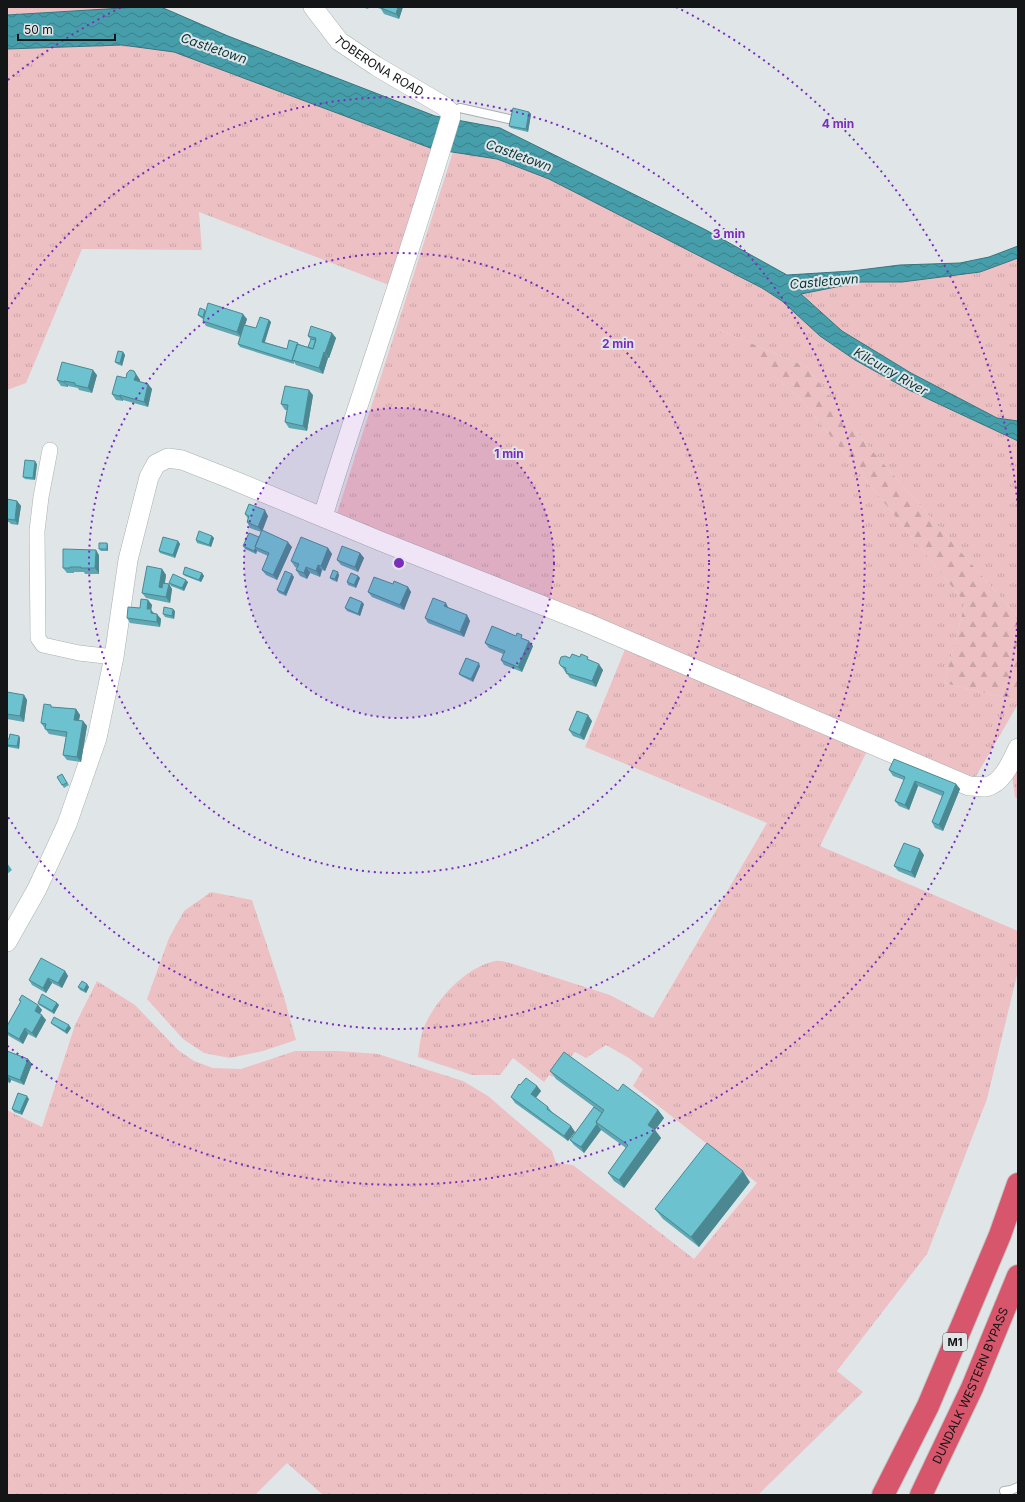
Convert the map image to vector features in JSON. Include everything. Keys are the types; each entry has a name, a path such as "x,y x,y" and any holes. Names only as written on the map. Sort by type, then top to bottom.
{"highway":[{"name":"M1","path":"883,1495 928,1406 1000,1235 1018,1184"},
{"name":"DUNDALK WESTERN BYPASS","path":"921,1495 972,1388 1018,1276"}],"street":[{"name":"TOBERONA ROAD","path":"314,7 339,41 376,66 444,106 451,114"},
{"path":"323,516 357,405 435,170 451,114"},
{"path":"50,450 41,497 37,531 38,638 43,645 79,653 114,657"},
{"path":"7,942 37,889 67,824 97,738 114,657 128,560 149,477 156,464 168,458 182,460 587,623 969,786 986,786 995,782 1007,770 1018,748"}],"lane":[{"path":"451,114 460,108 509,119"},
{"path":"1004,1491 1018,1487"},
{"path":"1015,1495 1018,1487"}],"green space":[{"path":"7,7 139,7 7,15"},
{"path":"122,45 174,52 433,149 389,285 199,212 202,250 82,249 26,383 7,390 7,49"},
{"path":"453,152 497,159 549,179 640,225 762,288 782,301 820,336 855,360 909,390 1018,441 1018,617 867,445 807,367 717,329 799,397 965,603 944,683 1018,701 1018,704 975,778 616,627 337,513"},
{"path":"1018,258 1018,421 997,418 911,373 842,331 801,294 861,282 902,282 980,272"},
{"path":"715,328 807,367 867,445 1018,617 1018,701 944,683 965,603 799,397"},
{"path":"626,647 867,751 820,846 1018,931 1018,971 987,1099 927,1254 837,1371 863,1392 758,1495 323,1495 287,1463 255,1495 7,1495 7,1110 42,1127 75,1025 97,981 135,1005 178,1050 194,1061 213,1068 241,1069 295,1051 338,1051 378,1054 463,1081 488,1096 552,1151 556,1163 573,1165 694,1259 757,1183 633,1086 643,1069 629,1058 606,1045 586,1058 575,1052 553,1077 549,1075 544,1082 513,1058 500,1075 472,1075 418,1057 422,1033 426,1022 441,999 451,988 472,971 495,961 510,963 610,995 653,1018 767,823 585,747"},
{"path":"1018,762 1018,799 1015,797 1012,774"},
{"path":"211,892 252,900 284,997 296,1040 263,1051 230,1058 204,1053 183,1039 147,999 169,938 184,911"}],"water":[{"path":"161,7 228,36 435,116 500,128 706,230 787,275 852,271 900,265 960,263 989,257 1018,246 1018,258 980,272 902,282 861,282 801,294 842,331 911,373 997,418 1018,421 1018,441 909,390 855,360 820,336 782,301 762,288 549,179 497,159 433,149 174,52 122,45 7,49 7,15"}],"building":[{"path":"381,7 398,7 396,14"},
{"path":"513,108 529,112 526,129 509,126"},
{"path":"208,303 243,314 237,332 203,321"},
{"path":"200,308 205,310 203,317 198,315"},
{"path":"260,317 269,320 262,342 287,349 289,340 298,343 292,361 238,344 244,325 256,328"},
{"path":"311,326 332,333 319,368 292,360 297,344 313,349 316,338 308,336"},
{"path":"311,339 316,340 313,349 308,347"},
{"path":"118,351 123,352 120,363 115,362"},
{"path":"62,362 93,370 88,388 75,385 75,383 57,380"},
{"path":"130,370 134,371 136,375 134,380 148,384 144,402 112,394 117,376 126,378 127,373"},
{"path":"285,386 309,390 303,426 285,422 288,405 281,404"},
{"path":"25,460 35,461 33,478 23,477"},
{"path":"7,499 17,501 15,520 7,519"},
{"path":"249,504 265,510 258,527 247,522 249,516 245,514"},
{"path":"262,530 288,542 273,575 262,570 269,553 255,547"},
{"path":"199,531 212,536 209,545 196,540"},
{"path":"249,533 259,537 254,551 243,546"},
{"path":"163,537 178,541 173,555 159,551"},
{"path":"301,537 328,548 321,566 318,565 316,571 306,567 304,573 296,570 299,564 291,561"},
{"path":"99,543 107,543 107,549 99,549"},
{"path":"342,546 360,553 355,567 337,560"},
{"path":"63,549 96,550 95,568 63,568"},
{"path":"147,566 162,569 159,587 162,588 163,583 169,584 166,597 142,593"},
{"path":"185,567 202,573 199,580 183,574"},
{"path":"333,570 338,572 335,579 330,578"},
{"path":"285,571 292,574 284,593 277,590"},
{"path":"351,573 358,576 354,585 347,582"},
{"path":"173,574 186,580 182,588 169,583"},
{"path":"374,577 393,584 394,581 408,587 400,605 368,592"},
{"path":"350,597 362,602 358,614 345,608"},
{"path":"433,598 446,603 444,606 467,615 460,632 425,618"},
{"path":"141,599 148,600 147,609 151,609 151,613 157,614 157,622 127,618 128,607 140,608"},
{"path":"164,607 173,609 172,616 163,614"},
{"path":"492,626 516,636 517,633 522,635 521,638 529,641 518,667 501,660 505,651 485,643"},
{"path":"572,654 580,657 581,654 588,657 587,659 599,664 592,681 566,673 566,668 561,666 559,663 561,657 565,656 570,658"},
{"path":"466,658 479,663 471,679 459,674"},
{"path":"7,692 24,695 20,716 7,714"},
{"path":"44,704 51,705 51,707 76,709 74,720 83,721 77,757 63,755 67,732 45,729 46,724 41,723"},
{"path":"577,711 588,715 580,735 569,730"},
{"path":"10,734 19,736 17,746 7,745 7,739 9,739"},
{"path":"894,759 956,784 939,825 932,822 944,792 915,781 905,805 895,801 905,777 889,770"},
{"path":"62,774 67,783 62,785 57,777"},
{"path":"904,843 920,849 911,872 894,866"},
{"path":"41,958 65,971 58,983 48,978 43,988 29,980"},
{"path":"82,981 87,984 84,990 78,987"},
{"path":"42,994 57,1003 52,1011 38,1003"},
{"path":"22,995 38,1005 35,1011 42,1015 32,1033 25,1028 19,1039 7,1032 7,1026 21,1001 19,1000"},
{"path":"54,1017 69,1025 65,1031 51,1023"},
{"path":"7,1051 28,1059 20,1080 7,1075"},
{"path":"564,1052 618,1091 623,1084 658,1110 648,1125 655,1130 619,1180 608,1173 628,1145 596,1122 604,1110 550,1071"},
{"path":"526,1078 537,1086 531,1094 548,1107 547,1109 571,1126 564,1136 511,1097 519,1084 520,1085"},
{"path":"18,1093 27,1096 20,1112 12,1109"},
{"path":"594,1107 602,1113 596,1122 597,1124 581,1147 570,1140"},
{"path":"707,1143 743,1171 691,1237 655,1209"}],"water label":[{"name":"Castletown","path":"214,48"},
{"name":"Castletown","path":"519,155"},
{"name":"Castletown","path":"824,281"},
{"name":"Kilcurry River","path":"891,371"}]}
